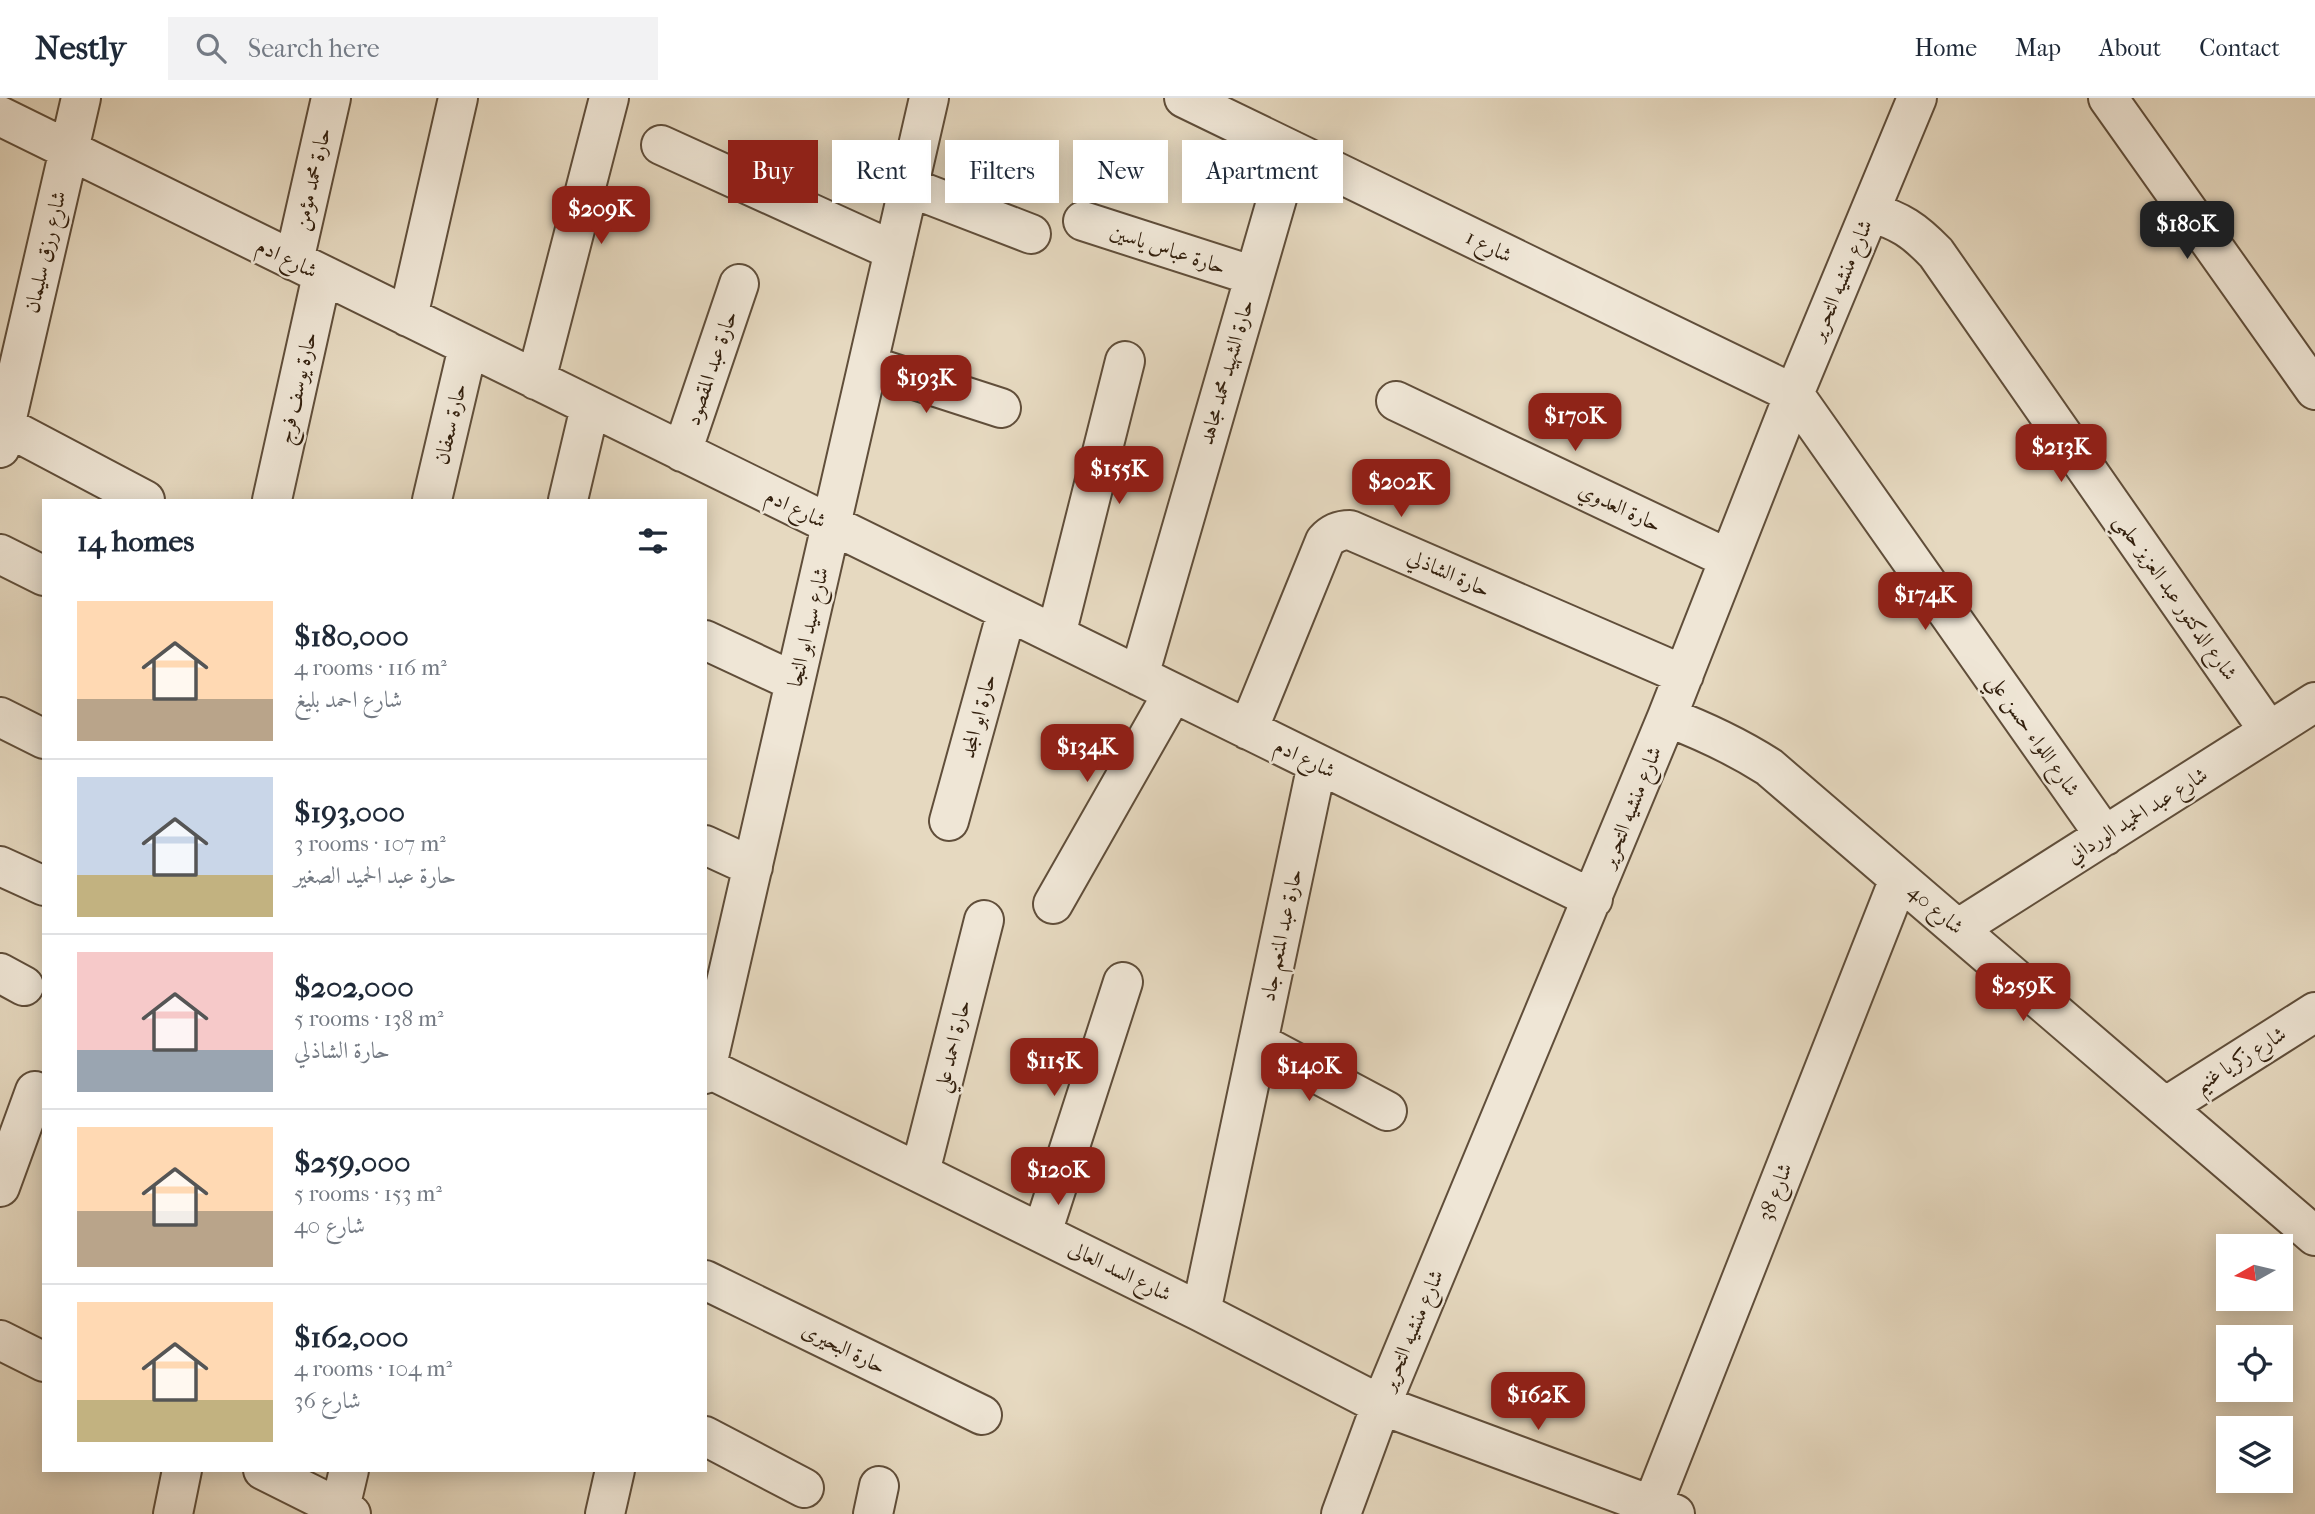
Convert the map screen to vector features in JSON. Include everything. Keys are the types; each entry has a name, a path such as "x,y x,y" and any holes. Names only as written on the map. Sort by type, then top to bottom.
{"street":[{"name":"شارع رزق سليمان","path":"3,437 80,98"},
{"name":"حارة محمد مؤمن","path":"308,268 331,98"},
{"path":"408,317 458,98"},
{"path":"536,380 608,98"},
{"name":"شارع سيد ابو النجا","path":"920,140 929,98"},
{"name":"شارع 1","path":"1184,98 1270,140"},
{"name":"شارع منشيه التحرير","path":"1340,1514 1381,1405 1593,899 1794,394 1917,98"},
{"path":"2108,98 2315,390"},
{"name":"شارع ادم","path":"0,117 1593,899"},
{"path":"661,145 894,251"},
{"name":"شارع 1","path":"1343,175 1794,394"},
{"path":"931,195 1031,234"},
{"name":"شارع سيد ابو النجا","path":"707,1066 905,203"},
{"name":"حارة الشهيد محمد مجاهد","path":"1139,676 1275,203"},
{"name":"شارع الدكتور عبد العزيز حلمي","path":"1870,212 1895,219 1918,233 1936,253 2269,731"},
{"name":"حارة عباس ياسين","path":"1083,221 1254,276"},
{"name":"حارة يوسف فرج","path":"272,499 308,268"},
{"name":"حارة عبد المقصود","path":"682,452 739,284"},
{"name":"حارة سعفان","path":"432,499 468,346"},
{"path":"1056,635 1125,362"},
{"path":"868,365 1001,408"},
{"name":"شارع اللواء حسن علي","path":"1794,394 2105,836"},
{"name":"حارة العدوي","path":"1396,401 1729,559"},
{"path":"568,499 590,407"},
{"path":"3,437 143,499"},
{"name":"حارة الشاذلي","path":"1248,730 1325,541 1343,530 1350,530 1684,675"},
{"path":"0,555 42,575"},
{"name":"حارة ابو المجد","path":"949,821 1007,611"},
{"path":"707,641 795,682"},
{"path":"1052,904 1173,693"},
{"name":"شارع عبد الحميد الورداني","path":"1959,928 2315,702"},
{"path":"0,717 42,738"},
{"name":"شارع 40","path":"1667,717 1726,741 1769,767 2315,1236"},
{"name":"حارة عبد المنعم جاد","path":"1201,1312 1317,764"},
{"path":"707,846 753,867"},
{"path":"0,866 42,885"},
{"name":"شارع 38","path":"1663,1510 1899,878"},
{"name":"حارة احمد علي","path":"920,1172 984,920"},
{"path":"1042,1233 1123,982"},
{"name":"شارع زكريا غنيم","path":"2165,1107 2315,1012"},
{"path":"1258,1043 1387,1111"},
{"name":"شارع السد العالى","path":"707,1070 920,1172 1381,1405 1663,1510"},
{"path":"0,1187 35,1091"},
{"name":"حارة البحيرى","path":"707,1281 982,1415"},
{"path":"0,1340 42,1361"},
{"path":"707,1437 804,1488"},
{"path":"173,1514 182,1472"},
{"path":"266,1472 346,1511 349,1472"},
{"path":"605,1514 615,1472"}]}
